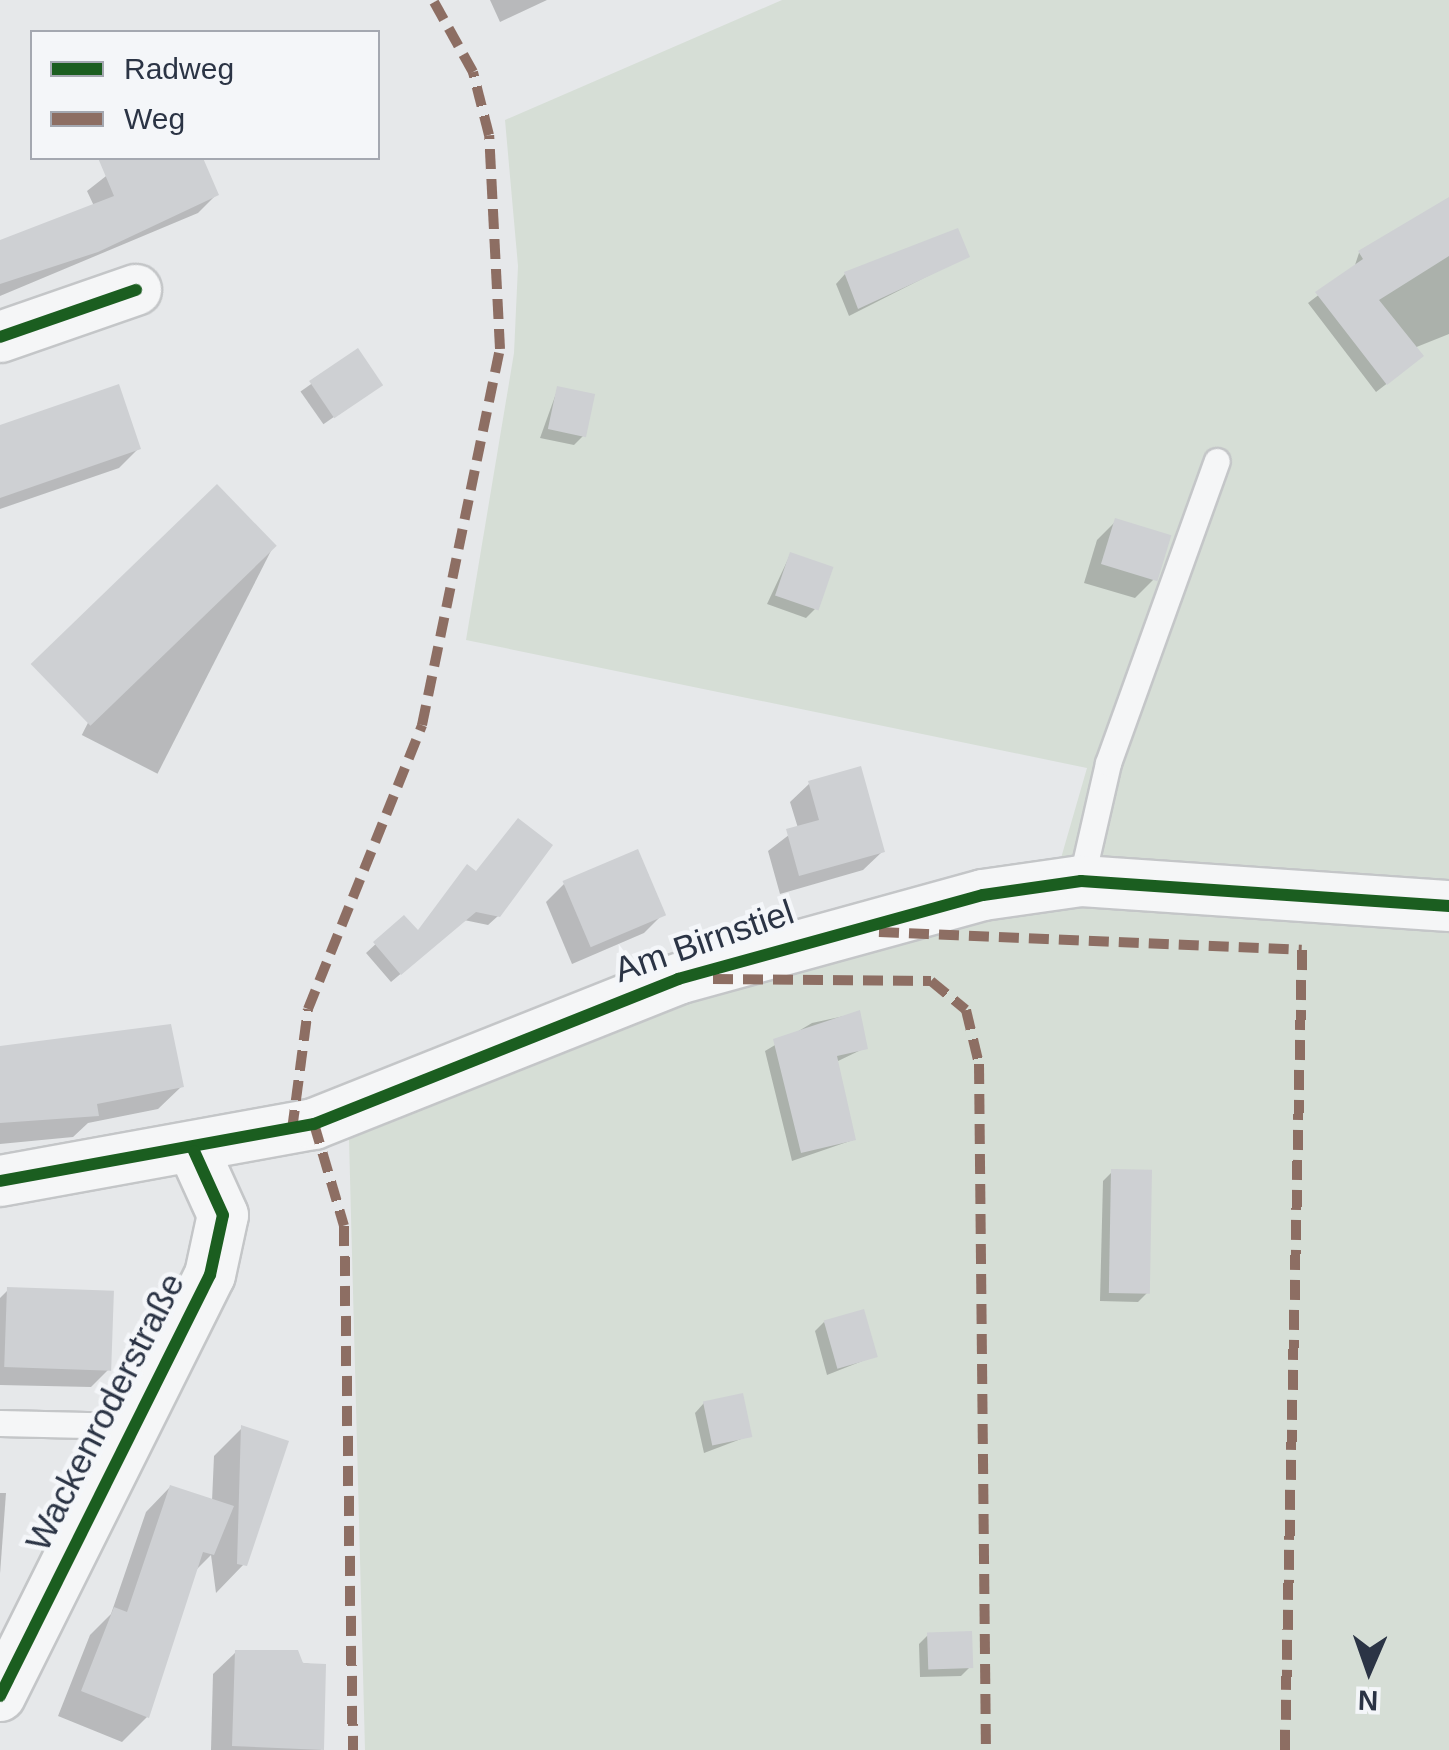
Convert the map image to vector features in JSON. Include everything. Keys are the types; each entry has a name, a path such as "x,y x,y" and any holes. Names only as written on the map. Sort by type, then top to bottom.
{"street":[{"path":"0,337 136,290"},
{"name":"Am Birnstiel","path":"0,1181 194,1151 314,1124 492,1048 828,930 1081,881 1449,906"},
{"name":"Wackenroderstraße","path":"4,1671 210,1275 223,1215 194,1151"}],"lane":[{"path":"1081,881 1108,763 1217,461"},
{"path":"0,1424 130,1426"}],"shaded area":[{"path":"782,0 1449,0 1449,1750 365,1750 349,1139 532,1053 1059,865 1087,768 466,640 514,353 518,266 505,120"}],"building":[{"path":"99,160 204,160 219,195 98,252 0,284 0,240 114,196"},
{"path":"1449,197 1449,256 1379,300 1424,356 1387,385 1315,292 1363,259 1358,251"},
{"path":"958,228 970,257 858,309 844,272"},
{"path":"358,348 383,385 334,418 309,381"},
{"path":"119,384 141,449 0,498 0,425"},
{"path":"557,386 595,394 586,437 548,429"},
{"path":"217,484 277,546 90,726 31,664"},
{"path":"1115,518 1171,535 1157,581 1101,564"},
{"path":"790,552 833,567 819,610 775,595"},
{"path":"861,766 885,852 799,876 786,829 819,820 808,781"},
{"path":"518,818 553,845 500,917 476,912 401,975 373,942 404,915 418,930 467,864 476,871"},
{"path":"638,849 666,915 591,947 563,881"},
{"path":"860,1010 868,1049 837,1056 856,1140 801,1153 773,1039"},
{"path":"171,1024 184,1087 97,1104 99,1116 0,1123 0,1046"},
{"path":"1111,1169 1152,1170 1150,1294 1109,1293"},
{"path":"7,1287 114,1291 111,1371 4,1367"},
{"path":"864,1309 878,1357 837,1369 824,1321"},
{"path":"743,1393 752,1437 712,1446 703,1402"},
{"path":"241,1425 289,1441 247,1566 237,1564"},
{"path":"170,1485 234,1506 214,1555 203,1552 149,1718 81,1691 114,1607 127,1612"},
{"path":"972,1631 973,1668 928,1670 927,1633"},
{"path":"235,1650 298,1650 303,1663 326,1664 324,1750 232,1746"}],"marked path":[{"path":"292,1130 308,1009 422,725 500,349 489,135 473,72 433,0"},
{"path":"879,932 1302,950 1285,1750"},
{"path":"713,979 931,981 966,1010 979,1064 986,1750"},
{"path":"314,1124 344,1226 353,1750"}],"cycle path":[{"path":"0,337 136,290"},
{"path":"0,1181 314,1124 678,979 983,895 1081,881 1449,906"},
{"path":"0,1696 210,1275 223,1215 194,1151"}]}
